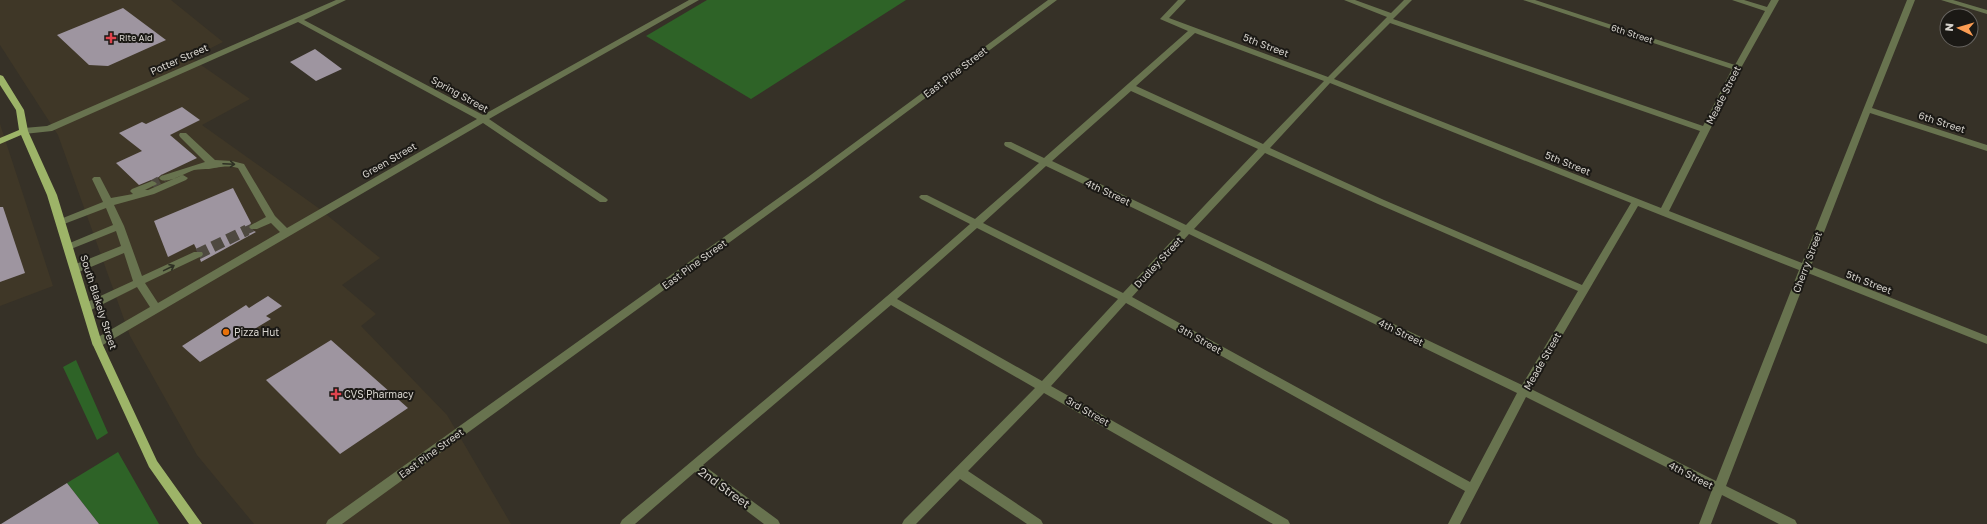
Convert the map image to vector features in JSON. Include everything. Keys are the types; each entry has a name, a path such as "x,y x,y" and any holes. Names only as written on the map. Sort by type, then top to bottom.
{"main road":[{"name":"South Blakely Street","path":"0,78 20,110 24,131 52,194 97,344 153,464 196,524"},
{"path":"0,141 24,131"}],"street":[{"name":"Potter Street","path":"24,131 49,129 342,0"},
{"name":"Green Street","path":"97,344 483,119 695,0"},
{"name":"East Pine Street","path":"332,524 811,179 1052,0"},
{"name":"5th Street","path":"1182,0 1164,19 1329,80 1987,340"},
{"path":"1348,0 1390,18 1705,130"},
{"name":"Dudley Street","path":"908,524 1044,386 1188,229 1329,80 1408,0"},
{"name":"6th Street","path":"1527,0 1737,68"},
{"path":"1736,0 1769,10"},
{"name":"Meade Street","path":"1663,213 1737,68 1775,0"},
{"name":"Cherry Street","path":"1705,524 1804,268 1911,0"},
{"path":"1945,0 1987,12"},
{"name":"Spring Street","path":"299,20 483,119 602,200"},
{"path":"626,524 890,300 1194,30"},
{"path":"1130,87 1264,149 1584,290"},
{"name":"6th Street","path":"1867,109 1987,148"},
{"path":"183,135 213,164"},
{"name":"4th Street","path":"1008,144 1524,391 1791,524"},
{"path":"164,178 185,170 213,164 232,163 241,166 272,218 286,234"},
{"path":"108,203 151,192 213,164"},
{"path":"97,179 119,226 139,282 157,309"},
{"path":"61,222 152,184"},
{"name":"3th Street","path":"924,197 977,222 1125,298 1472,489"},
{"name":"Meade Street","path":"1454,524 1524,391 1636,202"},
{"path":"254,227 272,218"},
{"path":"68,247 119,226"},
{"path":"75,269 126,248"},
{"path":"86,307 198,254"},
{"name":"3rd Street","path":"890,300 1044,386 1284,524"},
{"name":"2nd Street","path":"694,465 774,524"},
{"path":"960,472 1037,524"}],"shaded area":[{"path":"0,0 171,0 223,42 191,58 250,99 202,125 317,207 380,258 342,285 376,314 361,326 447,415 511,524 254,524 197,455 130,336 58,135 0,45"},
{"path":"0,124 53,286 0,306"}],"green space":[{"path":"707,0 906,0 751,99 646,36"},
{"path":"76,360 108,433 97,440 63,367"},
{"path":"118,452 159,524 99,524 67,483"}],"building":[{"name":"Rite Aid","path":"123,8 166,40 108,66 89,65 57,35"},
{"path":"315,49 342,69 316,81 290,62"},
{"path":"182,107 200,120 170,135 197,158 161,175 155,180 139,185 116,163 142,151 119,133 142,122 146,124"},
{"path":"233,188 251,223 248,228 256,232 201,262 200,259 204,253 202,250 197,250 194,244 168,257 154,221"},
{"path":"0,207 3,207 25,273 0,282"},
{"name":"Pizza Hut","path":"268,296 282,306 266,316 271,319 200,362 182,346 246,305 249,308"},
{"name":"CVS Pharmacy","path":"331,340 408,408 340,454 266,380"},
{"path":"67,483 99,524 1,524"}],"tunnel":[{"path":"152,184 164,178"},
{"path":"245,231 254,227"},
{"path":"198,254 247,230"}],"place":[{"name":"Rite Aid","path":"111,38"},
{"name":"Pizza Hut","path":"226,332"},
{"name":"CVS Pharmacy","path":"336,394"}]}
